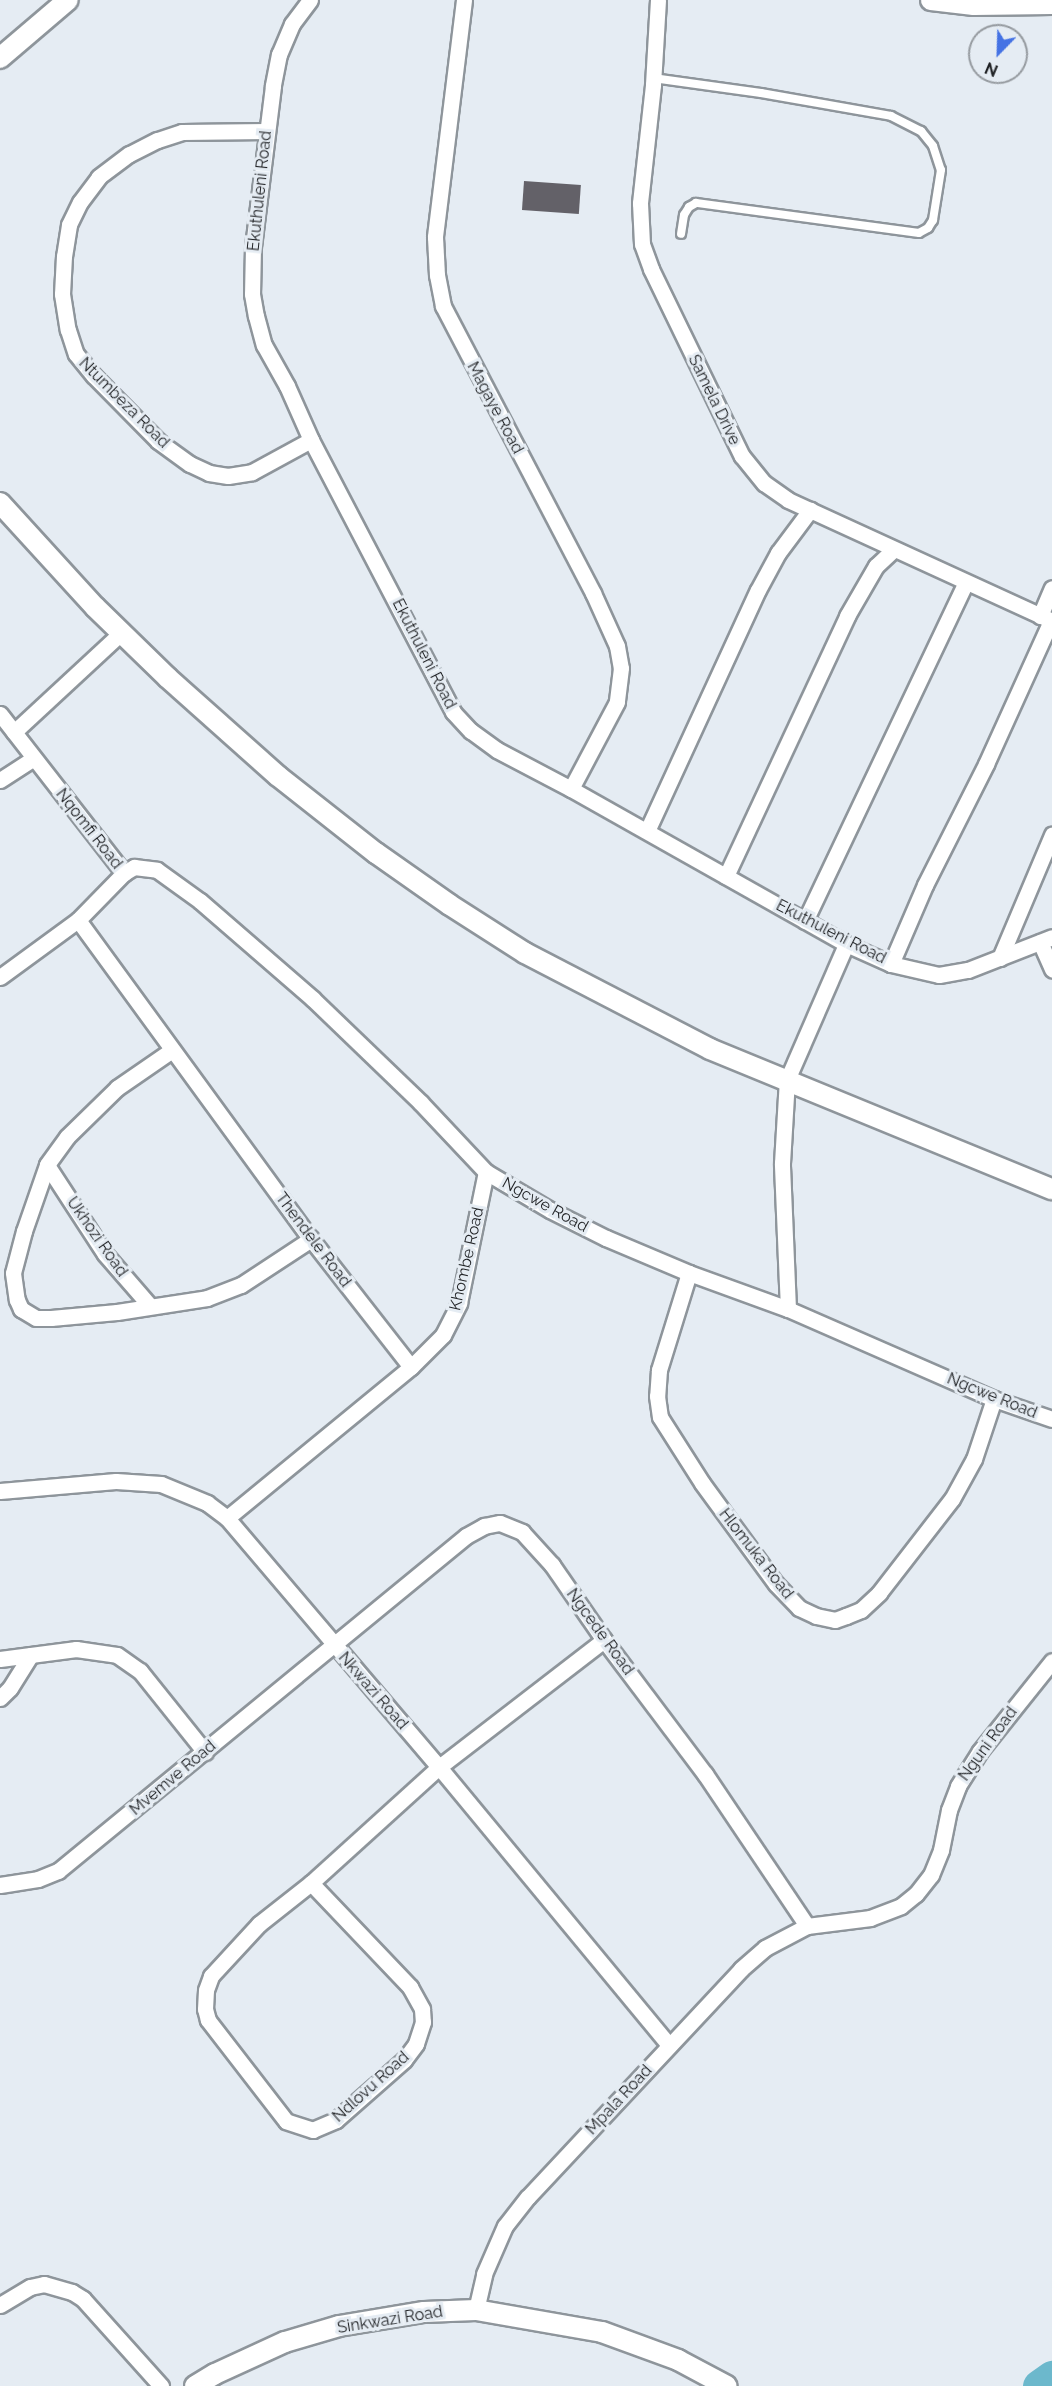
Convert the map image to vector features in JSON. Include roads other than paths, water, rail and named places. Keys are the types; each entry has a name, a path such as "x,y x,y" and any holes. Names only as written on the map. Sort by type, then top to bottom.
{"street":[{"path":"0,57 68,0"},
{"name":"Ekuthuleni Road","path":"310,0 292,24 279,54 253,247 252,294 264,345 287,386 310,440 453,712 471,730 498,750 846,944 891,964 939,975 968,970 1046,939"},
{"name":"Magaye Road","path":"464,0 435,237 437,275 443,306 593,593 617,646 621,668 617,702 571,789"},
{"name":"Samela Drive","path":"658,0 653,78 640,203 642,244 651,269 742,456 764,483 788,500 1047,619"},
{"path":"931,0 974,4 1052,4"},
{"name":"Ntumbeza Road","path":"267,130 182,132 157,140 129,154 99,177 80,202 69,225 64,256 64,303 68,330 76,354 94,376 158,441 190,464 209,473 228,476 244,473 310,440"},
{"path":"0,503 121,633 278,776 376,853 450,905 525,953 710,1049 1052,1189"},
{"path":"646,831 758,590 778,553 810,510"},
{"path":"726,876 847,616 876,566 893,550"},
{"path":"806,921 966,582"},
{"path":"891,964 925,885 986,764 1047,619 1052,588"},
{"path":"14,732 121,633"},
{"name":"Nqomfi Road","path":"0,714 124,873 78,920 0,977"},
{"path":"0,780 34,758"},
{"path":"1000,958 1052,836"},
{"name":"Ngcwe Road","path":"124,873 134,867 156,870 200,901 313,999 420,1102 486,1172 550,1210 606,1238 689,1273 788,1309 994,1399 1052,1419"},
{"name":"Thendele Road","path":"78,920 311,1239 411,1367"},
{"path":"1046,939 1052,969"},
{"path":"788,1309 783,1163 787,1080 846,944"},
{"path":"172,1050 117,1088 67,1137 47,1165 24,1231 13,1273 21,1309 36,1318 51,1318 207,1298 241,1285 311,1239"},
{"name":"Ukhozi Road","path":"47,1165 105,1254 150,1306"},
{"name":"Khombe Road","path":"411,1367 443,1335 459,1303 486,1172"},
{"name":"Hlomuka Road","path":"689,1273 659,1370 657,1396 660,1417 702,1483 776,1584 799,1608 816,1616 835,1620 846,1616 861,1610 879,1593 952,1499 974,1459 994,1399"},
{"path":"227,1518 411,1367"},
{"name":"Nkwazi Road","path":"0,1491 116,1481 161,1484 207,1503 227,1518 439,1767 669,2046"},
{"name":"Ngcede Road","path":"334,1646 466,1536 484,1526 500,1523 522,1532 535,1544 705,1774 807,1926"},
{"name":"Ndlovu Road","path":"311,1882 410,1987 422,2008 423,2022 416,2044 404,2060 336,2120 313,2130 286,2121 208,2020 205,2009 206,1990 219,1966 259,1924 311,1882 439,1767 604,1640"},
{"name":"Mvemve Road","path":"0,1885 38,1879 58,1871 334,1646"},
{"path":"0,1659 76,1649 103,1651 129,1662 205,1752"},
{"path":"0,1698 10,1688 31,1655"},
{"name":"Nguni Road","path":"807,1926 870,1918 901,1906 916,1894 931,1875 941,1850 949,1810 958,1786 980,1752 1052,1660"},
{"name":"Mpala Road","path":"476,2310 484,2274 504,2226 528,2197 669,2046 765,1948 807,1926"},
{"path":"0,2306 30,2287 44,2284 72,2292 83,2299 161,2386"},
{"name":"Sinkwazi Road","path":"195,2386 215,2374 285,2342 339,2326 424,2312 476,2310 602,2332 678,2360 727,2386"}],"lane":[{"path":"653,78 891,116 921,131 933,146 941,170 933,220 928,228 919,233 696,203 689,207 684,215 681,234"}],"waterway":[{"path":"1039,2386 1052,2377"}]}
